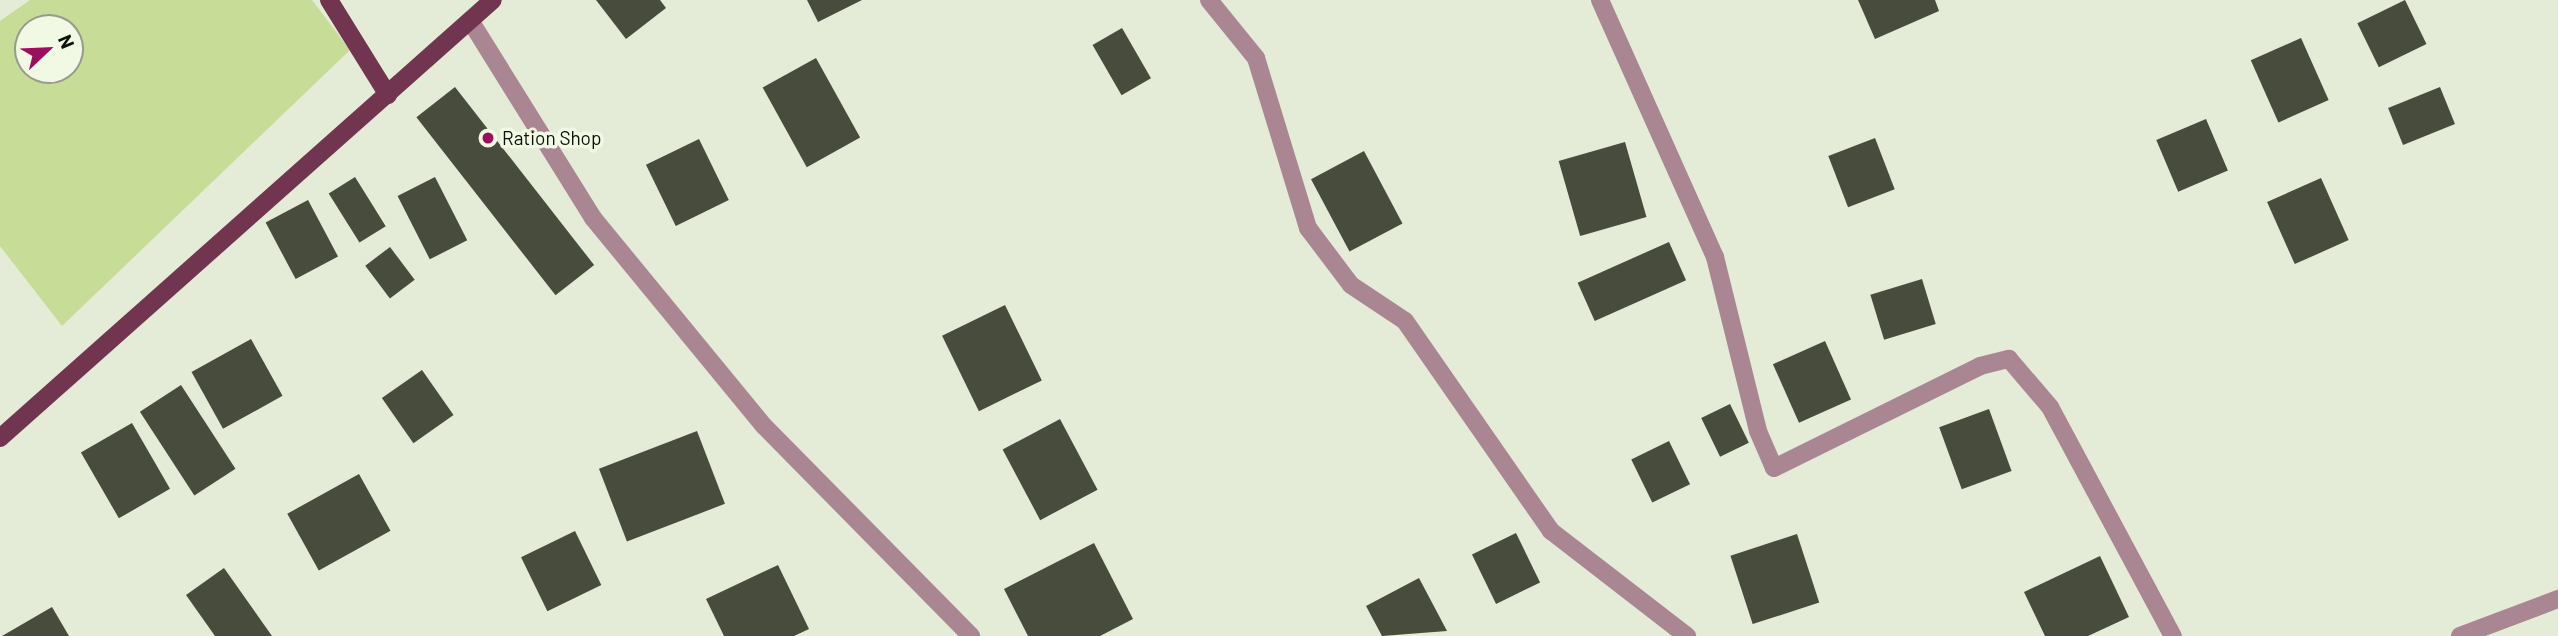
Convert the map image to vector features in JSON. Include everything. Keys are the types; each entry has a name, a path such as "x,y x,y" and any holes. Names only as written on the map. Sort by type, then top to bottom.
{"main road":[{"path":"329,0 388,95"},
{"path":"0,438 493,0"}],"street":[{"path":"1209,0 1256,58 1290,178 1308,228 1322,247 1351,285 1405,321 1550,531 1687,636"},
{"path":"1600,0 1715,257 1758,431 1774,468 1980,366 2009,359 2049,407 2174,636"},
{"path":"471,22 593,218 764,425 971,636"},
{"path":"2459,636 2558,599"}],"green space":[{"path":"30,0 312,0 350,50 62,326 0,246 0,21"}],"building":[{"path":"596,0 660,0 666,8 626,39"},
{"path":"807,0 862,0 818,22"},
{"path":"1858,0 1935,0 1939,11 1875,39"},
{"path":"2405,0 2426,44 2379,67 2357,23"},
{"path":"1122,28 1151,78 1122,95 1093,45"},
{"path":"2301,38 2329,100 2278,122 2251,60"},
{"path":"816,58 860,138 807,167 763,88"},
{"path":"455,87 594,265 556,295 416,117"},
{"path":"2440,87 2455,124 2403,145 2388,108"},
{"path":"2206,119 2228,171 2178,192 2156,140"},
{"path":"1875,138 1895,189 1848,207 1828,156"},
{"path":"699,139 729,200 676,226 646,165"},
{"path":"1625,142 1646,217 1580,236 1559,161"},
{"path":"1364,151 1402,223 1350,252 1311,179"},
{"path":"355,177 386,226 359,243 329,193"},
{"path":"435,177 467,240 430,259 398,196"},
{"path":"2321,178 2349,240 2295,264 2267,202"},
{"path":"308,200 338,257 296,279 266,223"},
{"path":"1669,242 1686,280 1595,321 1578,283"},
{"path":"390,247 415,280 390,298 365,266"},
{"path":"1922,279 1936,324 1884,340 1870,295"},
{"path":"1005,305 1042,380 979,411 942,336"},
{"path":"251,339 283,396 223,429 192,372"},
{"path":"1825,341 1851,399 1799,423 1773,364"},
{"path":"422,370 454,415 413,443 382,398"},
{"path":"181,385 235,469 194,496 140,412"},
{"path":"1730,404 1749,443 1720,457 1701,418"},
{"path":"1989,409 2012,471 1962,489 1939,427"},
{"path":"1060,419 1098,490 1040,520 1003,450"},
{"path":"132,423 170,489 119,518 81,452"},
{"path":"697,431 725,504 627,541 599,469"},
{"path":"1669,441 1690,484 1652,503 1631,459"},
{"path":"359,474 391,531 319,571 287,514"},
{"path":"575,531 601,585 547,611 521,557"},
{"path":"1516,533 1540,582 1496,604 1472,554"},
{"path":"1797,534 1819,602 1753,624 1730,556"},
{"path":"1094,543 1133,619 1100,636 1028,636 1004,589"},
{"path":"2100,556 2129,617 2088,636 2045,636 2024,592"},
{"path":"778,565 809,629 794,636 724,636 706,599"},
{"path":"224,568 272,636 215,636 186,595"},
{"path":"1419,578 1447,631 1382,636 1366,606"},
{"path":"52,607 69,636 2,636"}],"place":[{"name":"Ration Shop","path":"488,138"}]}
